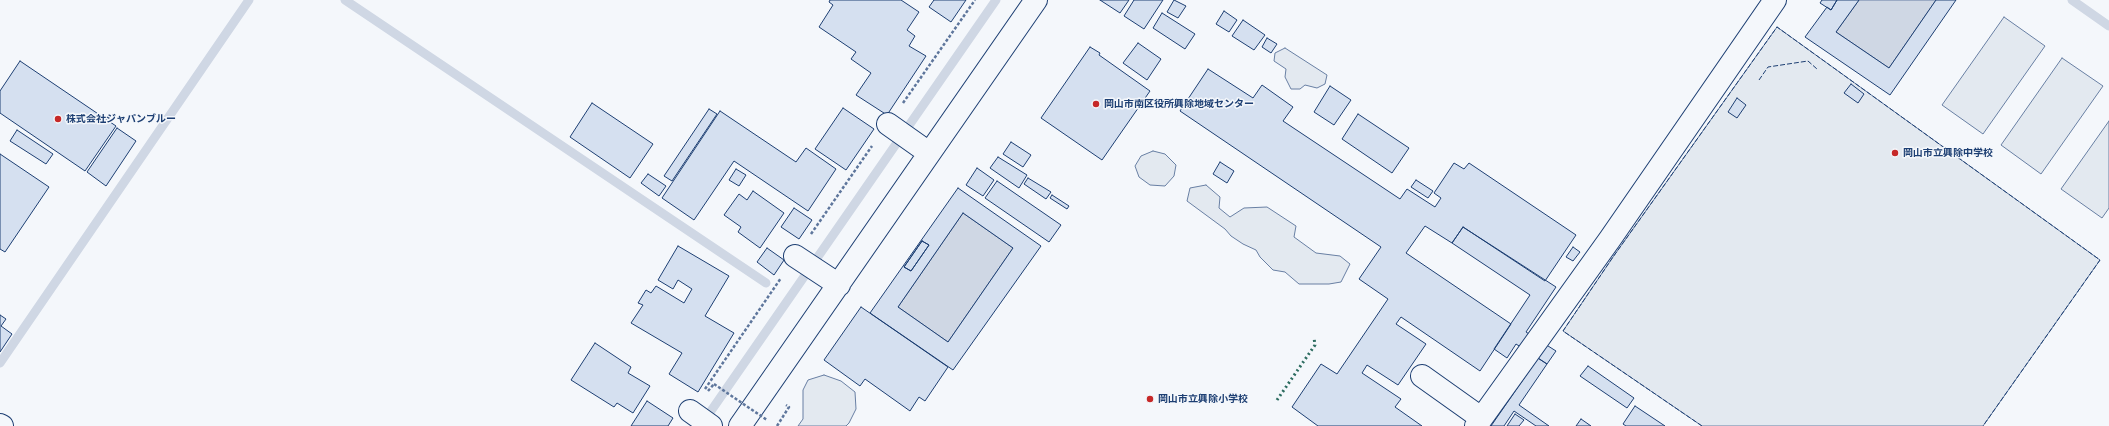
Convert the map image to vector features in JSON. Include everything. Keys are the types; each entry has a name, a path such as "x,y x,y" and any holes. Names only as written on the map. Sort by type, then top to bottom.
{"street":[{"path":"740,426 1036,0"},
{"path":"1422,376 1479,422 1610,239 1775,0"},
{"path":"898,131 929,153"},
{"path":"798,258 838,285"}],"path":[{"path":"698,417 798,258 898,131 975,0"},
{"path":"707,393 714,384 767,420"}],"shaded area":[{"path":"1859,0 1936,0 1889,68 1836,32"},
{"path":"2004,17 2045,46 1983,134 1942,105"},
{"name":"岡山市立興除中学校","path":"1777,27 2100,260 1983,426 1702,426 1563,331 1613,257"},
{"path":"1285,48 1327,75 1325,84 1317,88 1305,85 1300,89 1291,89 1285,77 1286,69 1274,61 1275,53"},
{"path":"2062,58 2103,86 2041,174 2001,145"},
{"path":"2109,121 2109,208 2102,218 2061,189"},
{"path":"1153,151 1165,154 1176,165 1174,176 1165,186 1150,185 1139,177 1135,166 1141,156"},
{"path":"1206,185 1220,197 1219,208 1230,217 1244,208 1267,207 1296,226 1294,237 1316,253 1340,256 1350,264 1341,282 1329,284 1299,284 1285,272 1273,270 1260,257 1256,250 1231,236 1225,229 1187,201 1190,188"},
{"path":"963,213 1013,248 948,342 898,307"},
{"path":"824,375 841,381 855,392 856,409 849,423 846,426 798,426 803,419 803,390 808,380"}],"building":[{"path":"830,0 901,0 919,12 907,30 915,36 909,46 926,56 887,115 856,95 871,73 851,59 856,52 819,27 833,5 829,2"},
{"path":"934,0 966,0 951,22 929,7"},
{"path":"1100,0 1129,0 1120,13"},
{"path":"1134,0 1163,0 1144,29 1124,16"},
{"path":"1174,0 1186,6 1178,18 1167,12"},
{"path":"1822,0 1837,0 1831,10 1820,3"},
{"path":"1837,0 1859,0 1836,32 1889,68 1936,0 1956,0 1890,95 1805,37 1827,7 1831,10"},
{"path":"1224,11 1237,20 1229,32 1216,24"},
{"path":"1162,13 1195,34 1185,49 1153,28"},
{"path":"1243,20 1265,35 1254,50 1232,36"},
{"path":"1267,38 1277,44 1271,53 1262,47"},
{"path":"1138,43 1161,59 1147,80 1123,63"},
{"name":"岡山市南区役所興除地域センター","path":"1090,47 1150,91 1102,160 1041,118"},
{"name":"株式会社ジャパンブルー","path":"20,61 116,126 85,171 0,113 0,91"},
{"path":"1208,69 1253,98 1262,85 1293,107 1283,121 1400,199 1407,189 1435,207 1441,198 1434,193 1454,163 1464,169 1469,163 1576,235 1545,281 1463,227 1452,243 1425,226 1406,253 1511,324 1480,371 1401,317 1396,324 1426,344 1398,385 1367,365 1362,373 1401,399 1395,407 1422,426 1318,426 1292,407 1321,364 1337,374 1388,299 1359,279 1381,247 1180,111"},
{"path":"1851,84 1864,94 1858,103 1844,93"},
{"path":"1330,86 1351,100 1334,125 1314,112"},
{"path":"1737,98 1746,105 1737,118 1728,112"},
{"path":"592,103 653,144 630,178 570,137"},
{"path":"843,108 874,129 846,170 815,149"},
{"path":"709,109 717,114 672,181 664,176"},
{"path":"720,111 796,162 806,148 836,169 808,211 734,161 694,220 662,198"},
{"path":"1358,114 1409,148 1392,173 1342,139"},
{"path":"117,128 136,141 106,186 87,172"},
{"path":"17,130 53,154 46,164 10,141"},
{"path":"1011,142 1031,155 1023,167 1003,154"},
{"path":"0,154 49,187 5,252 0,249"},
{"path":"998,157 1027,175 1019,188 990,168"},
{"path":"1220,162 1234,171 1227,183 1213,174"},
{"path":"977,168 994,180 983,196 966,185"},
{"path":"736,169 746,175 739,186 729,180"},
{"path":"648,174 666,186 659,196 641,183"},
{"path":"1028,178 1051,192 1046,199 1024,184"},
{"path":"1416,180 1433,191 1428,198 1411,187"},
{"path":"997,181 1061,225 1049,242 985,198"},
{"path":"958,188 1041,246 953,370 870,313","holes":["963,213 1013,248 948,342 898,307","922,241 929,245 911,271 904,267"]},
{"path":"753,191 784,213 760,248 738,232 741,227 724,215 739,194 747,200"},
{"path":"1052,195 1069,206 1067,209 1050,198"},
{"path":"794,208 812,220 799,239 781,227"},
{"path":"1463,227 1556,287 1526,332 1556,351 1547,364 1516,344 1507,358 1494,349 1530,295 1452,243"},
{"path":"922,241 929,245 911,271 904,267"},
{"path":"678,246 729,276 705,316 734,333 698,392 669,374 682,353 631,323 643,305 638,303 646,290 651,293 656,286 684,303 692,289 678,280 673,289 658,280"},
{"path":"1573,247 1580,252 1573,261 1566,257"},
{"path":"767,248 784,260 774,275 757,262"},
{"path":"861,307 948,367 925,401 919,397 910,411 865,379 860,386 824,360"},
{"path":"0,315 6,319 1,326 12,334 0,352"},
{"path":"595,343 631,367 628,373 650,386 633,413 617,403 614,407 571,380"},
{"path":"1538,358 1547,364 1519,405 1549,426 1536,426 1514,411 1504,426 1491,426"},
{"path":"1588,366 1634,398 1627,408 1580,376"},
{"path":"647,401 673,418 668,426 631,426"},
{"path":"1635,406 1665,426 1626,426 1623,424"},
{"path":"1515,414 1524,420 1519,426 1507,426"},
{"path":"1581,419 1591,426 1576,426"}],"waterway":[{"path":"0,363 249,0"},
{"path":"345,0 766,283"},
{"path":"704,421 996,0"},
{"path":"2072,0 2109,26"}],"hedge":[{"path":"1277,400 1315,345 1314,338"}],"fence":[{"path":"1702,426 1563,331 1613,257 1777,27 2100,260 1983,426"},
{"path":"1759,80 1768,67 1808,61 1817,69"}],"place":[{"name":"岡山市南区役所興除地域センター","path":"1096,104"},
{"name":"株式会社ジャパンブルー","path":"58,119"},
{"name":"岡山市立興除中学校","path":"1895,153"},
{"name":"岡山市立興除小学校","path":"1150,399"}]}
